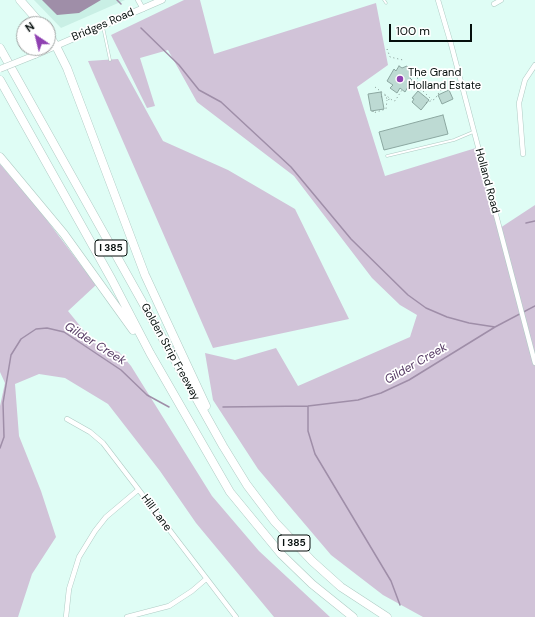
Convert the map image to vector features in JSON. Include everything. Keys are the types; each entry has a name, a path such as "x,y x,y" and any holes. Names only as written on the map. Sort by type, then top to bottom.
{"highway":[{"path":"20,0 34,16"},
{"path":"56,46 67,68 145,275 197,386 223,446"},
{"name":"Golden Strip Freeway","path":"0,48 223,446 247,485 291,540 341,587 387,617"},
{"name":"Golden Strip Freeway","path":"0,80 216,470 244,510 286,559 312,584 353,617"},
{"path":"0,157 64,234 150,353"}],"main road":[{"name":"Bridges Road","path":"56,46 143,8 151,2 162,0"},
{"name":"Bridges Road","path":"0,69 32,56"}],"street":[{"path":"138,0 143,8"},
{"name":"Holland Road","path":"438,0 453,51 473,132 535,362"},
{"path":"494,4 500,0"},
{"path":"523,154 519,103 524,84 535,65"},
{"name":"Hill Lane","path":"66,419 90,432 103,443 236,617"},
{"path":"66,617 69,589 79,557 95,531 106,517 138,490"},
{"path":"127,617 169,606 192,592 206,579"}],"lane":[{"path":"102,26 110,60"},
{"path":"387,156 454,140 473,132"}],"path":[{"path":"387,49 390,57 403,60"},
{"path":"415,70 418,80 416,88"},
{"path":"375,87 390,99 395,101 402,90"},
{"path":"408,88 416,88 432,100"},
{"path":"426,103 435,99 443,89"},
{"path":"382,97 386,95"},
{"path":"373,111 373,113 386,109 386,95"}],"shaded area":[{"path":"34,0 125,0 61,28 56,23 56,16 49,16"},
{"path":"42,0 101,0 79,13 57,15"},
{"path":"184,0 200,0 214,54 376,3 388,65 357,87 385,176 479,147 500,228 535,205 535,617 423,617 383,595 331,555 258,469 213,400 205,353 235,360 276,348 298,386 410,337 417,315 400,305 372,278 294,176 197,102 168,50 140,58 155,106 147,108 111,35"},
{"path":"118,59 163,141 228,170 295,209 349,319 213,348 88,61"},
{"path":"0,164 37,207 96,285 68,311 94,343 119,352 131,366 212,496 259,551 330,617 274,617 196,523 160,471 108,404 65,378 39,374 15,384 19,436 41,491 56,537 32,574 18,617 0,617 0,406 5,383 0,372"}],"building":[{"name":"The Grand Holland Estate","path":"399,66 402,68 407,66 413,74 410,78 412,80 405,92 400,88 397,93 390,88 393,85 387,81 394,69 396,71"},
{"path":"449,90 453,99 442,104 438,95"},
{"path":"418,91 429,100 421,110 412,102 414,99 412,98"},
{"path":"381,92 384,109 371,111 368,94"},
{"path":"443,115 448,134 384,150 379,132"}],"waterway":[{"path":"117,0 121,4"},
{"path":"141,28 179,65 199,90 221,102 291,167 351,239 408,295 426,308 447,317 469,323 495,327"},
{"path":"526,223 535,221"},
{"name":"Gilder Creek","path":"223,407 308,406 358,400 381,393 409,380 495,327 535,306"},
{"name":"Gilder Creek","path":"0,448 4,437 3,403 11,355 21,339 36,329 47,328 64,332 121,370 147,395 169,407"},
{"path":"308,406 308,431 315,454 391,581 400,605"}],"place":[{"name":"The Grand Holland Estate","path":"400,79"}]}
